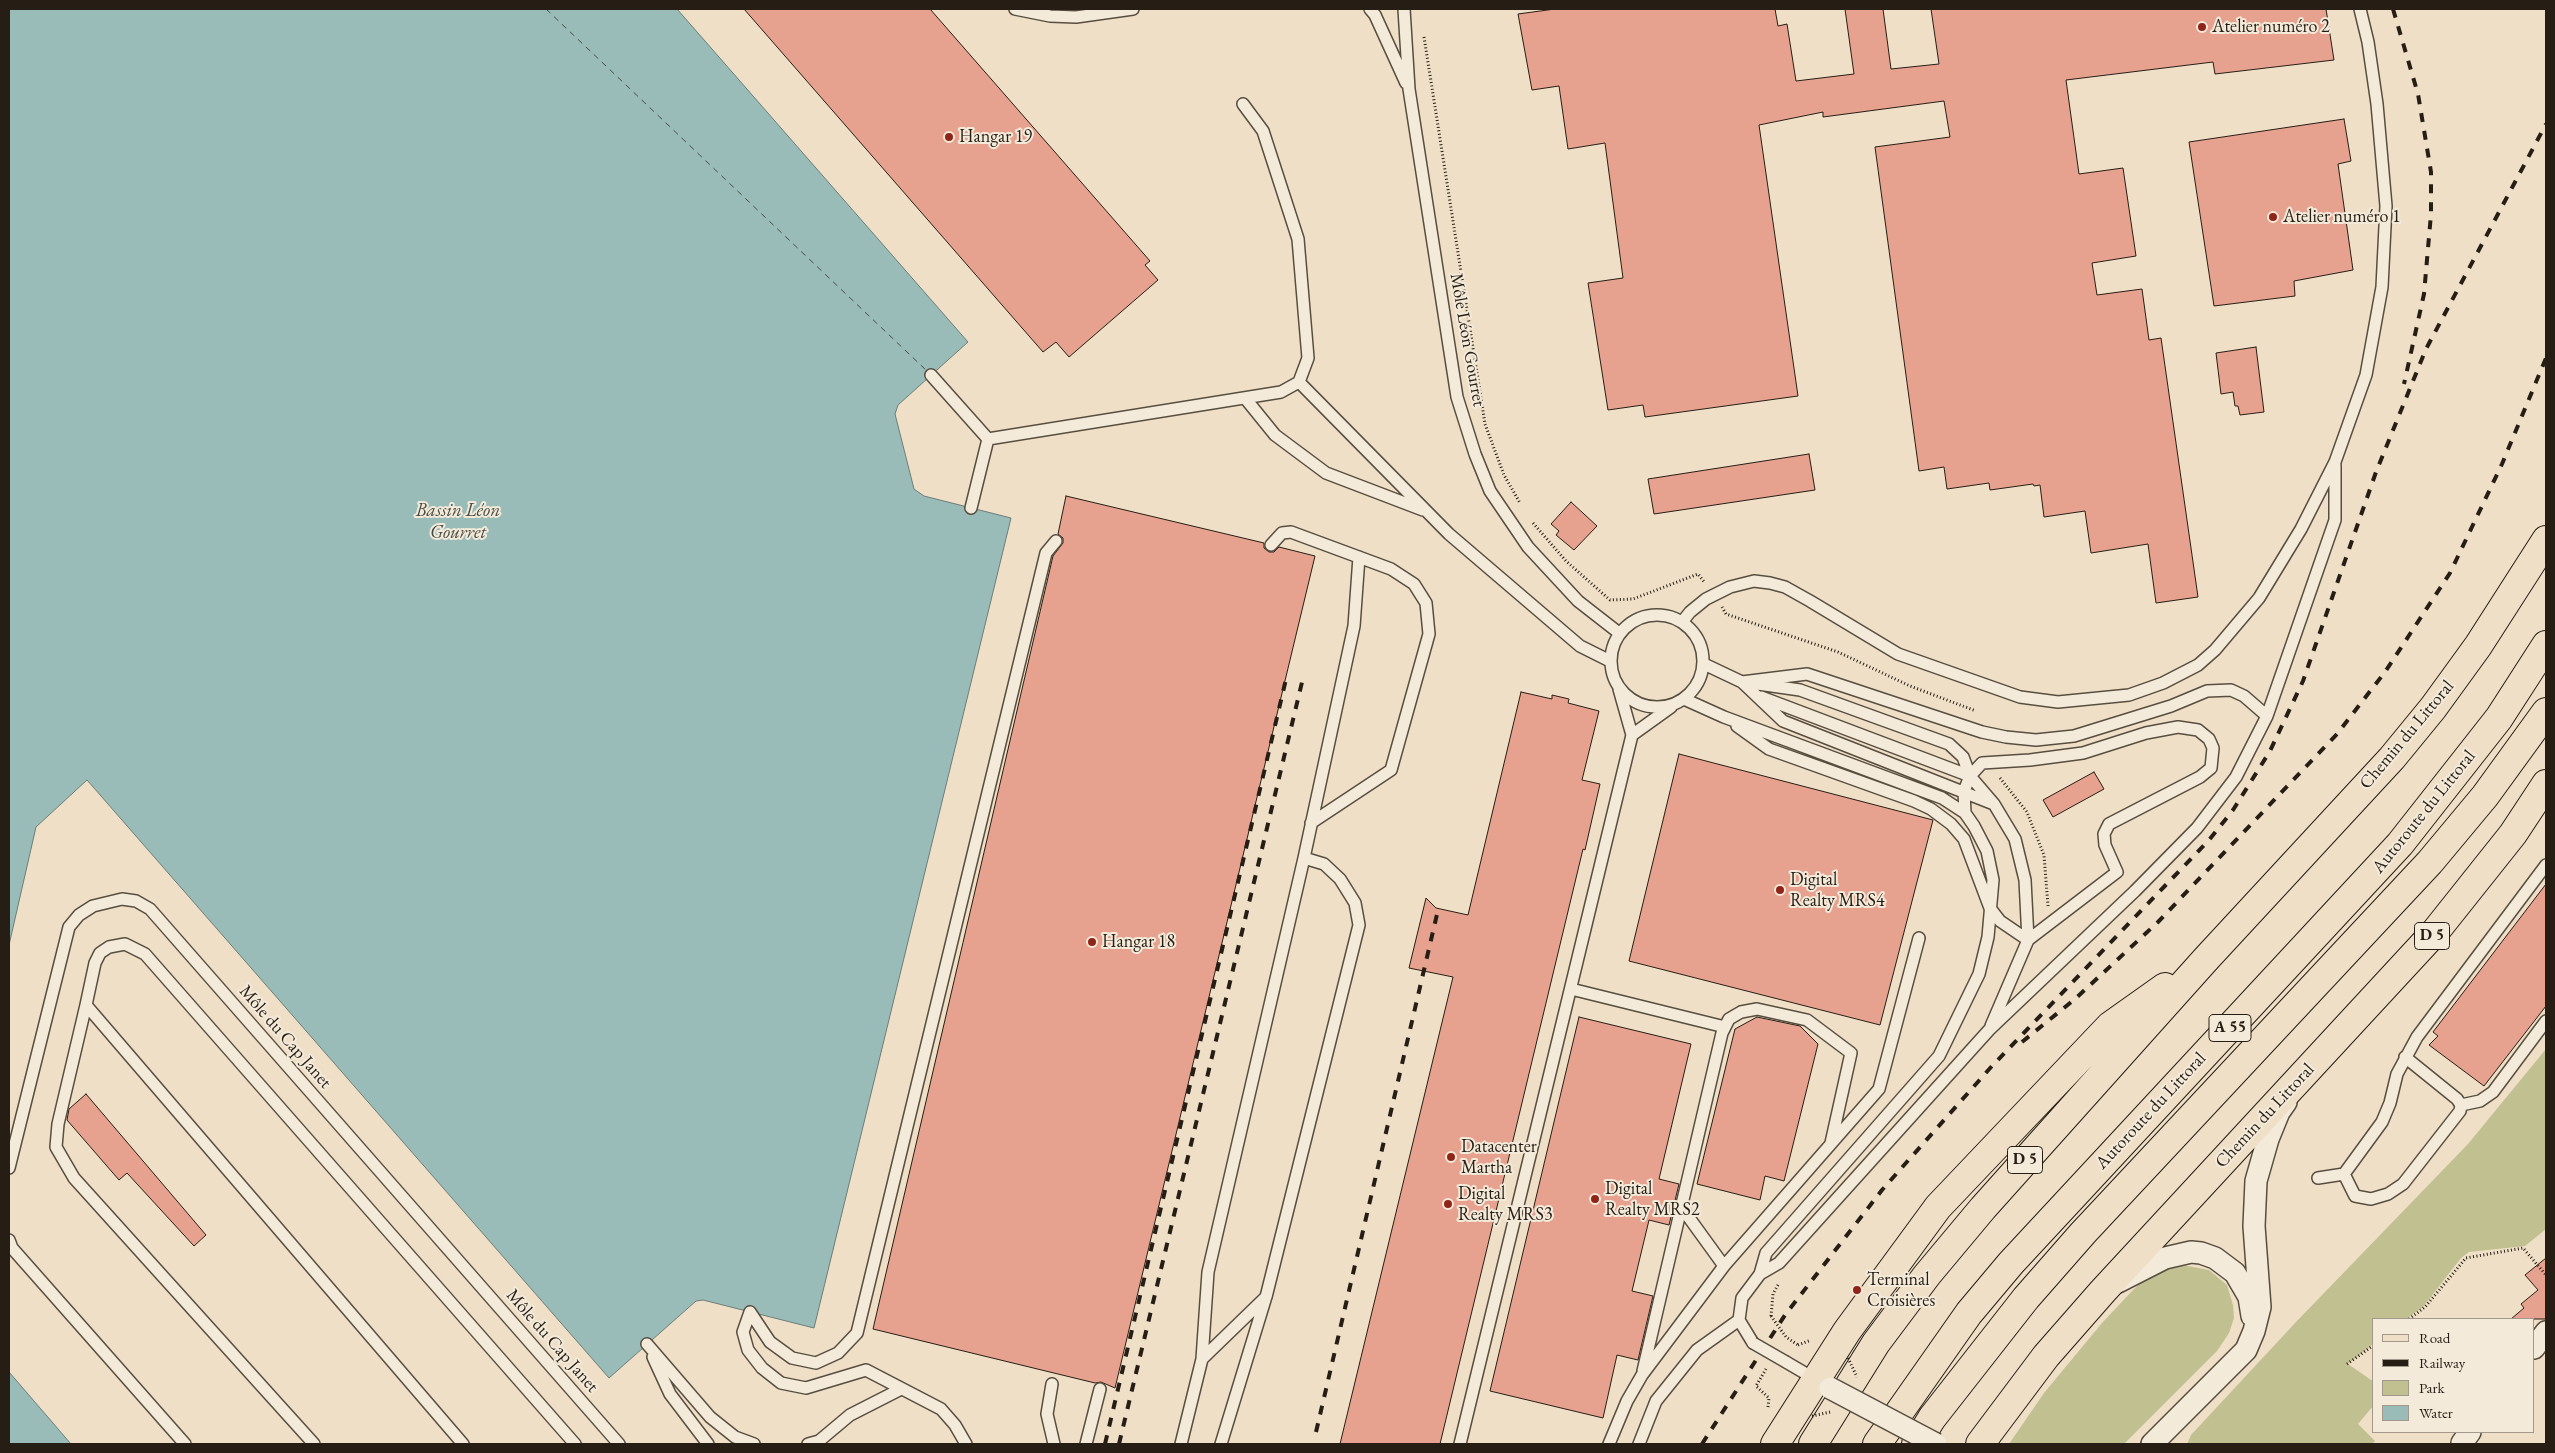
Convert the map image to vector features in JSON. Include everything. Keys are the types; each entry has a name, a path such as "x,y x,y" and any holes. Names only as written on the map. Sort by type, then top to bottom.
{"main road":[{"name":"Chemin du Littoral","path":"2206,959 2392,758 2415,730 2478,646 2546,540"},
{"name":"Autoroute du Littoral","path":"1876,1444 1970,1313 2011,1263 2400,844 2499,718 2546,645"},
{"name":"Autoroute du Littoral","path":"1916,1444 1932,1418 2032,1291 2083,1233 2430,862 2485,796 2546,712"},
{"name":"Chemin du Littoral","path":"1980,1444 2046,1356 2103,1291 2303,1077 2435,932 2513,834 2546,784"},
{"path":"1775,1444 1822,1384 1860,1311 1938,1207 2110,1026 2206,959"},
{"name":"D 5","path":"1813,1444 1876,1343 1927,1275 1983,1208 2206,959"}],"street":[{"path":"2152,1444 2246,1350 2254,1331 2260,1307 2254,1226 2256,1181 2261,1160 2279,1112 2303,1077"},
{"path":"2103,1291 2165,1258 2191,1252 2201,1253 2216,1258 2235,1273 2249,1297 2254,1331"},
{"path":"2535,1347 2546,1332"},
{"path":"1822,1384 1936,1444"}],"lane":[{"path":"1015,9 1050,16 1076,16 1133,9"},
{"name":"Môle Léon Gourret","path":"1370,9 1375,15 1408,89"},
{"name":"Môle Léon Gourret","path":"1404,9 1408,89 1457,397 1475,454 1490,490 1528,547 1578,600 1619,633"},
{"path":"1682,622 1690,612 1714,595 1730,587 1754,581 1785,587 1898,654 2020,696 2058,702 2129,695 2172,678 2198,665 2215,650 2259,598 2301,529 2335,462 2366,375 2382,287 2386,206 2377,104 2368,42 2360,9"},
{"path":"988,439 1281,392 1299,382 1308,358 1298,239 1263,131 1243,104"},
{"path":"931,375 988,439"},
{"path":"1299,382 1449,534 1580,646 1610,661"},
{"path":"1245,398 1275,435 1326,473 1427,512"},
{"path":"971,508 988,439"},
{"path":"1822,1384 1753,1343 1739,1320 1742,1298 1760,1274 1779,1262 1989,1030 2136,891 2197,828 2236,777 2267,716 2335,520 2335,462"},
{"path":"1271,545 1282,533 1291,532 1391,569 1414,584 1426,603 1429,634 1391,770 1310,823"},
{"path":"966,1444 955,1425 941,1408 866,1370 806,1388 781,1383 762,1368 748,1350 743,1332 750,1312 770,1342 792,1358 816,1362 838,1353 856,1333 1046,553 1056,541"},
{"path":"1181,1444 1202,1359 1208,1272 1304,858 1310,823 1354,626 1358,557"},
{"path":"1460,1444 1632,735 1620,689 1613,676 1610,661 1613,646 1619,633 1630,623 1642,617 1656,614 1670,616 1682,622 1698,640 1704,664 1698,684 1679,702 1632,735"},
{"path":"1704,664 1742,682 1782,721 1994,804"},
{"path":"1742,682 1807,674 1982,732 2006,738 2036,740 2074,736 2170,706 2206,691 2231,690 2244,696 2267,716"},
{"path":"1742,682 1800,690 1949,744 1963,756 1970,776 1994,804 2015,840 2025,880 2028,940"},
{"path":"1620,689 1630,699 1644,706 1660,708 1679,702 1942,798 1965,813 1987,851 1993,880 1988,937 1979,974 1939,1056 1766,1253 1760,1274"},
{"path":"1758,696 1970,776"},
{"path":"1724,717 1769,749 1931,809 1951,824 1964,838 1990,908 2000,921 2028,940"},
{"path":"1965,813 1964,791 1970,776 1982,763 2030,760 2083,752 2178,727 2198,730 2209,739 2212,748 2211,768 2200,777 2109,824 2104,834 2105,845 2117,872 2028,940 2007,982 1989,1030"},
{"path":"1221,1444 1266,1297 1359,925 1355,903 1340,879 1324,864 1304,858"},
{"path":"2318,1178 2344,1174 2382,1122 2390,1103 2397,1074 2417,1037 2546,865"},
{"name":"Môle du Cap Janet","path":"9,1168 69,927 79,915 93,906 122,899 136,901 150,909 619,1444"},
{"path":"1609,1444 1642,1375 1724,1266 1879,1089 1919,938"},
{"path":"314,1444 74,1178 56,1147 58,1124 95,963 100,953 110,947 125,944 146,954 575,1444"},
{"path":"1571,989 1725,1027"},
{"path":"86,1005 463,1444"},
{"path":"1642,1375 1725,1027 1729,1020 1740,1012 1757,1009 1807,1020 1851,1053 1831,1144"},
{"path":"2461,1105 2480,1101 2492,1092 2546,1021"},
{"path":"2344,1174 2355,1196 2371,1199 2388,1194 2403,1184 2460,1111 2461,1105 2457,1099 2405,1058"},
{"path":"1682,1208 1724,1266"},
{"path":"9,1240 12,1248 185,1444"},
{"path":"1202,1359 1266,1297"},
{"path":"1638,1444 1656,1401 1697,1350 1739,1320"},
{"path":"708,1444 670,1394 647,1344 710,1417 734,1437 754,1444"},
{"path":"1052,1384 1048,1414 1054,1444"},
{"path":"808,1444 819,1441 858,1410 901,1389"},
{"path":"1086,1444 1100,1389"}],"path":[{"path":"1422,28 1485,424 1504,474 1522,507"},
{"path":"1532,521 1566,561 1610,600 1633,599 1698,574 1726,614 1838,652 1910,686 1988,716 1982,732"},
{"path":"1992,761 1992,769 2008,786 2027,812 2044,855 2049,925"},
{"path":"2410,1318 2425,1307 2466,1258 2523,1248 2546,1275"},
{"path":"1771,1316 1786,1337 1798,1345"},
{"path":"2348,1364 2372,1346"},
{"path":"1848,1358 1853,1373 1861,1381"},
{"path":"1756,1386 1769,1398 1768,1405"},
{"path":"1812,1416 1835,1413"}],"green space":[{"path":"2546,1049 2546,1229 2525,1246 2469,1252 2461,1258 2423,1307 2407,1318 2372,1318 2372,1345 2348,1364 2372,1381 2372,1407 2358,1424 2375,1441 2372,1444 2187,1444 2191,1435 2296,1322 2468,1144"},
{"path":"2182,1265 2209,1270 2227,1285 2233,1305 2234,1318 2229,1333 2217,1351 2124,1444 2009,1444 2044,1393 2102,1323 2134,1289 2149,1275"}],"water":[{"name":"Bassin Léon Gourret","path":"9,9 677,9 968,342 898,405 895,414 914,489 924,496 1011,518 814,1328 703,1300 696,1301 609,1378 87,780 36,827 9,945"},
{"path":"9,1372 71,1444 9,1444"}],"building":[{"name":"Hangar 19","path":"744,9 930,9 1150,261 1145,265 1158,280 1069,357 1056,342 1043,352"},
{"path":"1555,9 1775,9 1778,26 1787,24 1796,81 1854,74 1845,9 1883,9 1891,69 1939,64 1931,9 2326,9 2334,60 2215,74 2213,62 2066,80 2079,174 2123,168 2136,256 2092,263 2097,295 2142,289 2149,340 2161,338 2198,597 2156,603 2148,544 2091,553 2085,511 2044,517 2040,485 2034,486 2033,484 1990,490 1989,483 1947,489 1944,467 1919,471 1875,147 1950,137 1944,101 1823,117 1823,112 1759,125 1798,396 1645,417 1643,405 1608,410 1588,283 1623,278 1605,143 1568,149 1559,86 1532,90 1518,14"},
{"name":"Atelier numéro 1","path":"2344,119 2351,161 2338,164 2353,270 2294,281 2295,296 2214,306 2189,142"},
{"path":"2256,347 2264,412 2240,415 2238,406 2235,406 2233,392 2221,394 2216,353"},
{"path":"1809,454 1815,490 1654,514 1648,479"},
{"name":"Hangar 18","path":"1066,496 1264,543 1264,548 1269,552 1274,552 1279,547 1315,556 1115,1388 1101,1382 1095,1383 873,1329 1053,556 1063,543 1063,538 1058,534"},
{"path":"1571,502 1597,526 1574,550 1556,535 1559,531 1551,524"},
{"name":"Digital Realty MRS3","path":"1521,692 1552,699 1552,695 1569,699 1568,703 1599,711 1582,780 1600,784 1585,850 1583,849 1440,1444 1340,1444 1453,977 1409,968 1426,898 1436,908 1468,915"},
{"name":"Digital Realty MRS4","path":"1679,754 1933,820 1880,1025 1629,961"},
{"path":"2094,772 2104,789 2053,817 2043,800"},
{"path":"2546,884 2546,1006 2484,1086 2429,1045 2438,1036 2433,1032"},
{"name":"Digital Realty MRS2","path":"1579,1017 1691,1044 1659,1179 1679,1184 1669,1225 1649,1220 1632,1291 1653,1296 1638,1360 1617,1355 1603,1418 1490,1391"},
{"path":"1757,1017 1800,1026 1818,1044 1784,1181 1765,1176 1760,1200 1697,1184 1735,1029"},
{"path":"86,1094 206,1235 194,1246 127,1173 119,1180 67,1120 69,1109"},
{"path":"2546,1258 2546,1319 2512,1318 2524,1308 2521,1304 2538,1290 2525,1275"}],"ferry route":[{"path":"546,9 927,371"}],"railway":[{"path":"2393,9 2418,94 2431,172 2431,214 2424,294 2404,384"},
{"path":"1702,1444 1785,1315 1882,1190 1992,1066 2209,840 2233,810 2270,751 2303,681 2376,472 2426,349 2546,124"},
{"path":"2022,1042 2075,999 2158,922 2337,734 2385,672 2450,573 2502,464 2546,358"},
{"path":"1105,1444 1287,675"},
{"path":"1119,1444 1303,678"},
{"path":"1316,1432 1438,910"}],"place":[{"name":"Atelier numéro 2","path":"2202,27"},
{"name":"Hangar 19","path":"949,137"},
{"name":"Atelier numéro 1","path":"2273,217"},
{"name":"Digital Realty MRS4","path":"1780,890"},
{"name":"Hangar 18","path":"1092,942"},
{"name":"Datacenter Martha","path":"1451,1157"},
{"name":"Digital Realty MRS2","path":"1595,1199"},
{"name":"Digital Realty MRS3","path":"1448,1204"},
{"name":"Terminal Croisières","path":"1857,1290"}]}
